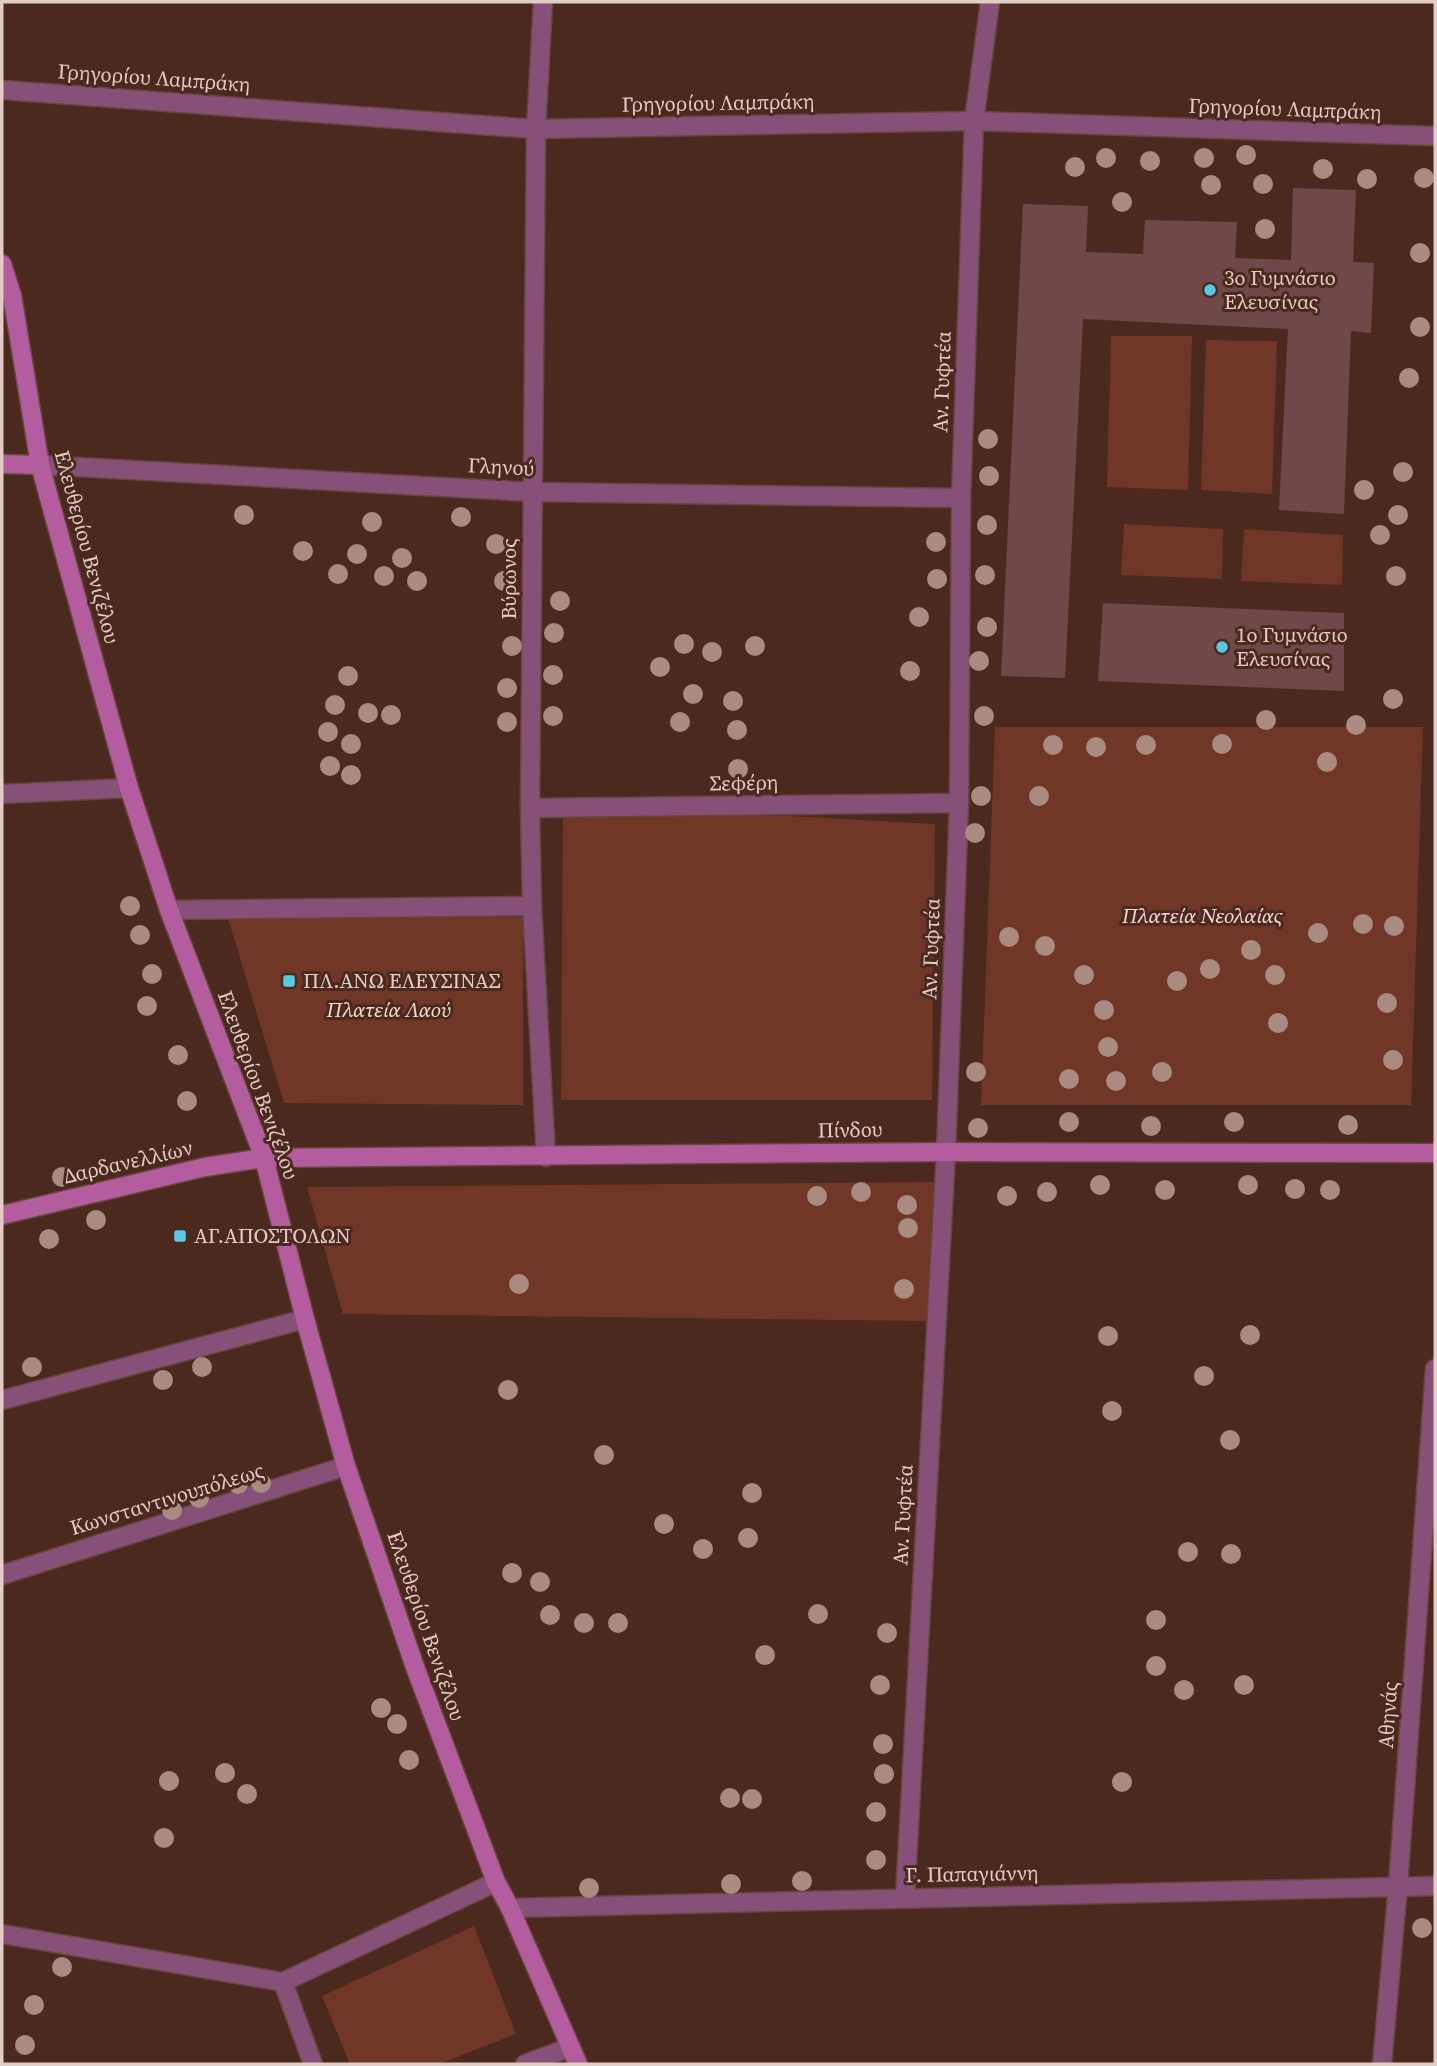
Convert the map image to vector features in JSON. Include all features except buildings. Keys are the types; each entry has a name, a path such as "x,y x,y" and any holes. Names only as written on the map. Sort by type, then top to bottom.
{"main road":[{"name":"Ελευθερίου Βενιζέλου","path":"2,264 40,465 129,788 169,910 264,1158 304,1319 346,1466 415,1667 496,1882 578,2064"},
{"path":"2,464 40,465"},
{"name":"Πίνδου","path":"264,1158 946,1152 1435,1153"},
{"name":"Δαρδανελλίων","path":"2,1215 205,1167 264,1158"}],"street":[{"name":"Βύρωνος","path":"543,2 536,129 530,808 532,906 546,1157"},
{"name":"Αν. Γυφτέα","path":"905,1898 946,1152 959,803 961,498 974,121 990,2"},
{"name":"Γρηγορίου Λαμπράκη","path":"2,90 536,129 974,121 1435,136"},
{"name":"Γληνού","path":"40,465 532,492 961,498"},
{"path":"2,794 129,788"},
{"name":"Σεφέρη","path":"530,808 959,803"},
{"path":"169,910 532,906"},
{"path":"2,1400 304,1319"},
{"name":"Αθηνάς","path":"1382,2064 1398,1886 1435,1369"},
{"name":"Κωνσταντινουπόλεως","path":"2,1575 346,1466"},
{"path":"2,1934 283,1982 496,1882"},
{"name":"Γ. Παπαγιάννη","path":"510,1908 1435,1886"},
{"path":"283,1982 313,2064"},
{"path":"525,2064 571,2047"}],"green space":[{"path":"1111,336 1192,336 1188,490 1107,487"},
{"path":"1206,340 1277,341 1272,494 1201,490"},
{"path":"1124,524 1223,529 1222,579 1121,575"},
{"path":"1244,529 1343,535 1342,585 1241,581"},
{"name":"Πλατεία Νεολαίας","path":"995,727 1423,727 1411,1105 981,1105"},
{"path":"563,816 789,816 935,824 932,1100 561,1100"},
{"name":"Πλατεία Λαού","path":"227,915 523,917 523,1105 284,1103"},
{"path":"935,1182 926,1321 343,1314 307,1187"},
{"path":"474,1926 516,2034 439,2064 350,2064 322,1996"}],"place":[{"name":"3ο Γυμνάσιο Ελευσίνας","path":"1210,290"},
{"name":"1ο Γυμνάσιο Ελευσίνας","path":"1222,647"},
{"name":"ΠΛ.ΑΝΩ ΕΛΕΥΣΙΝΑΣ","path":"289,981"},
{"name":"ΑΓ.ΑΠΟΣΤΟΛΩΝ","path":"180,1236"}]}
